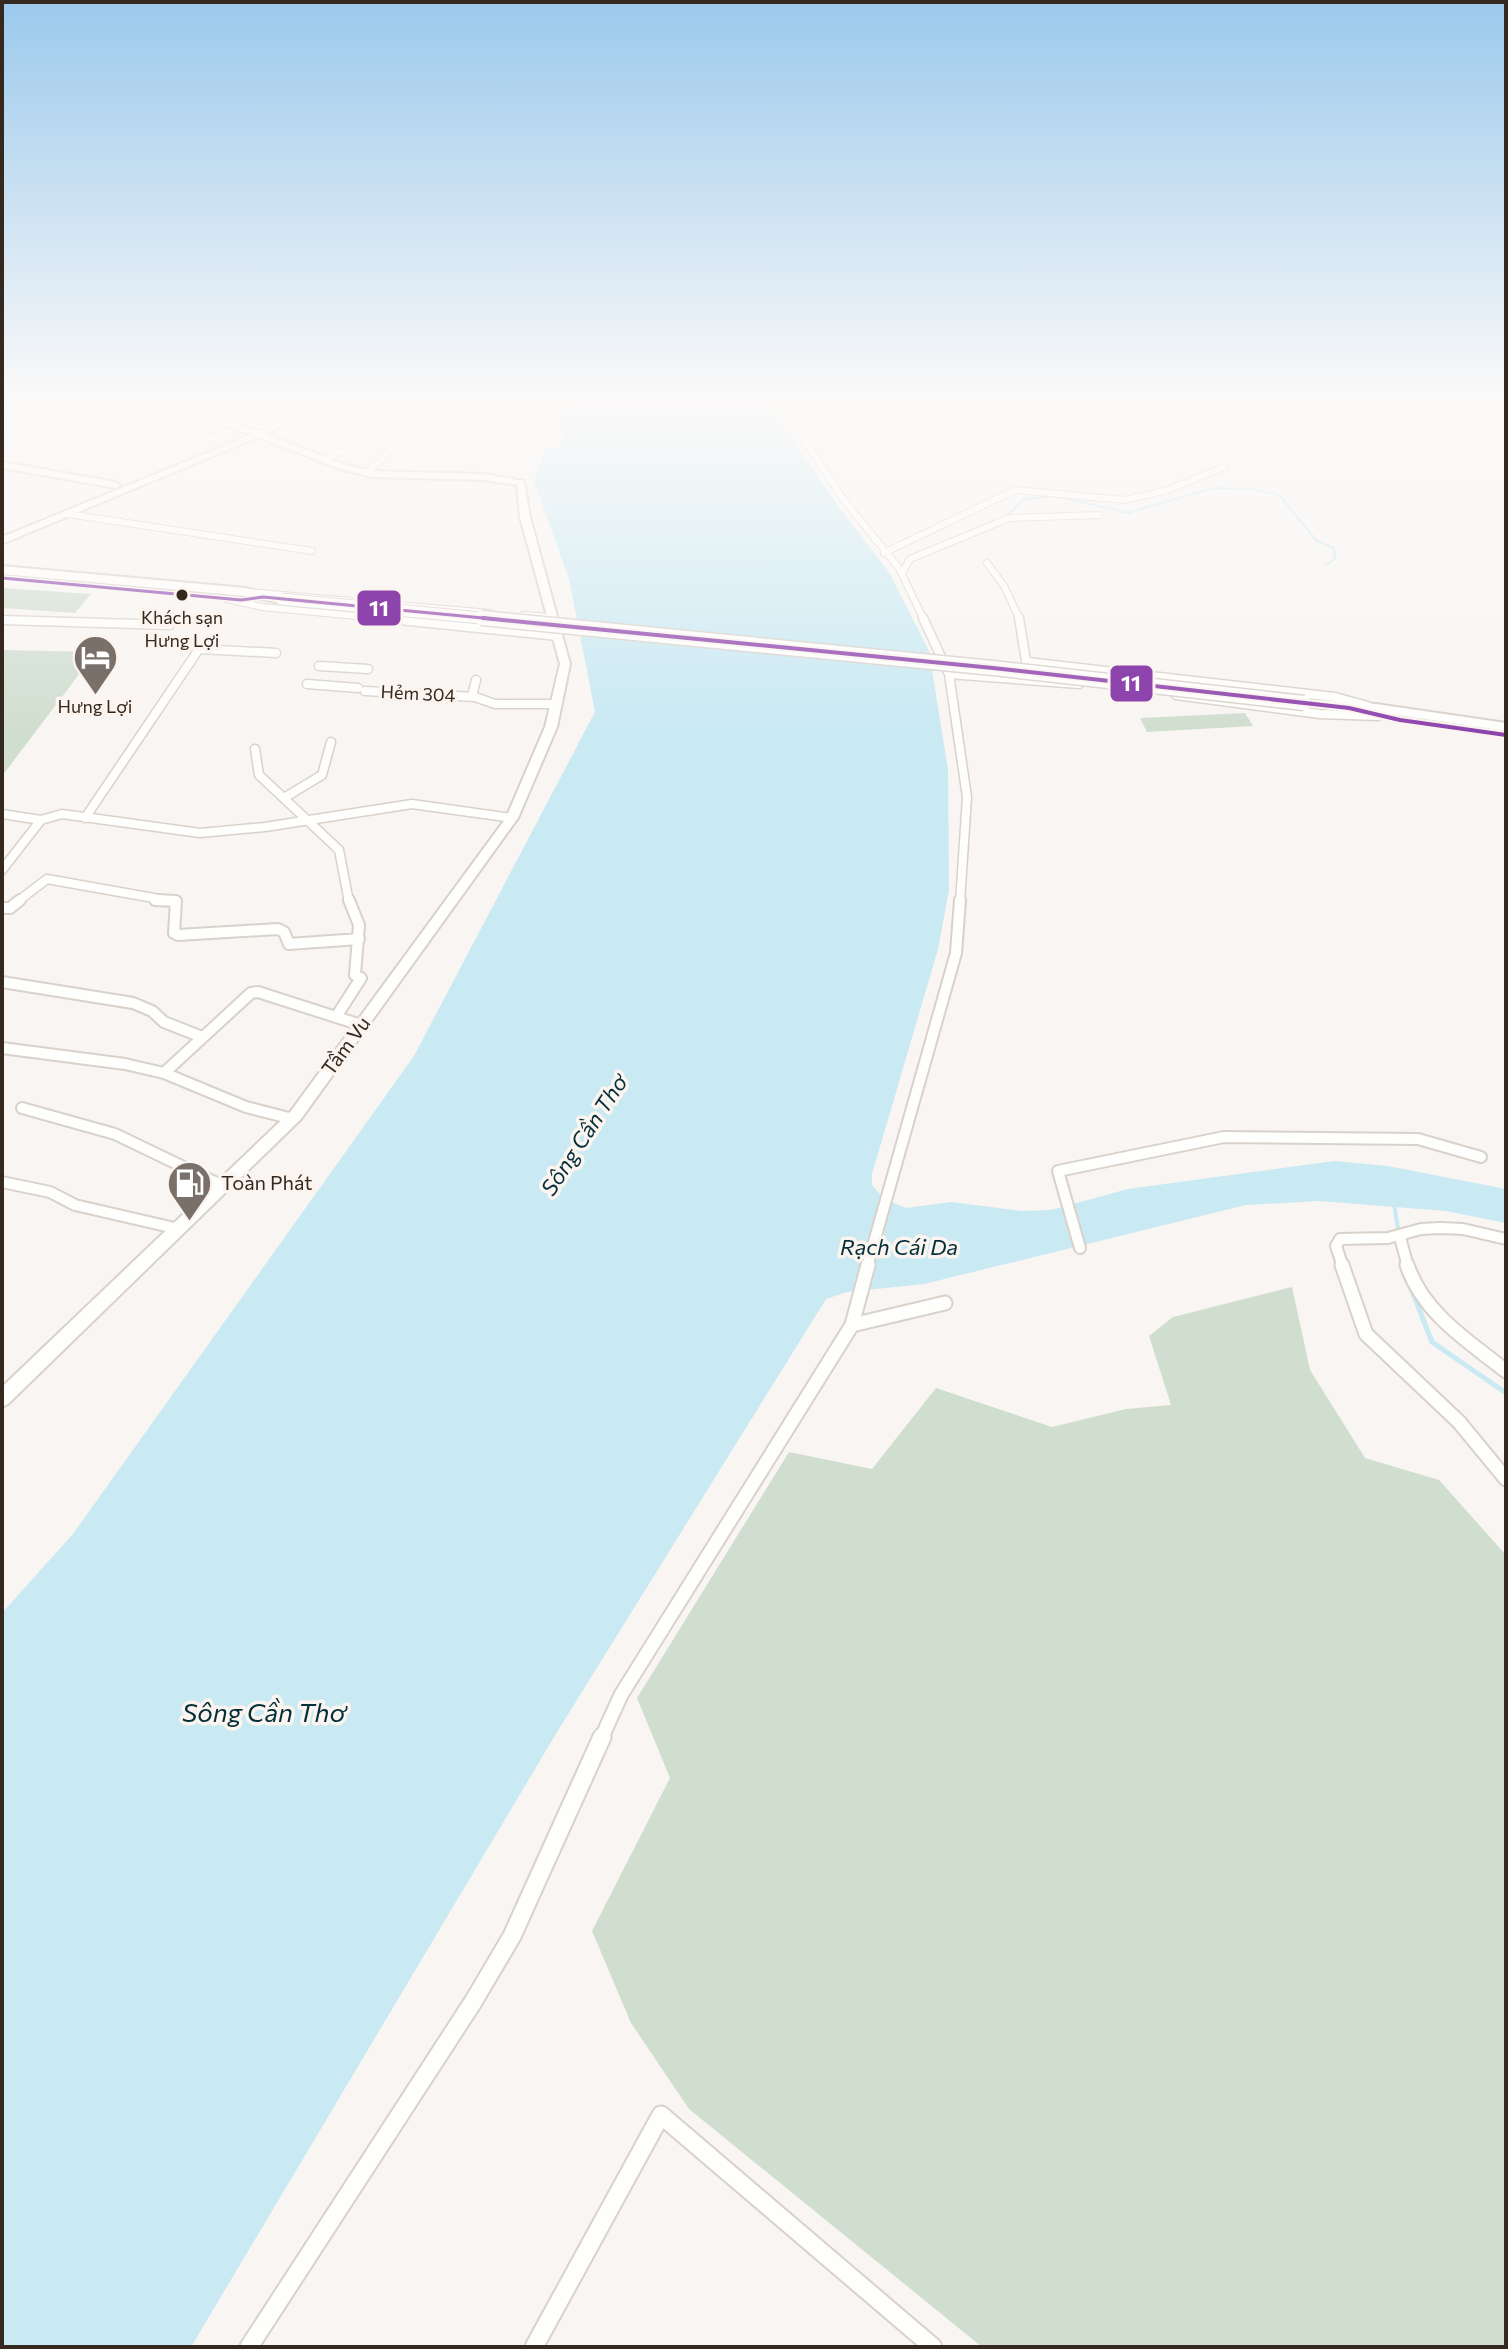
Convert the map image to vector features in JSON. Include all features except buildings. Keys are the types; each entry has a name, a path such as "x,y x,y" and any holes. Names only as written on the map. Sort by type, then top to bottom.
{"highway":[{"path":"2,570 246,592 263,597"},
{"path":"2,578 227,599 263,597 993,668 1506,727"},
{"path":"1377,712 1506,735"}],"main road":[{"path":"2,532 51,512"},
{"path":"2,541 73,512"}],"street":[{"name":"Tầm Vu","path":"2,1399 293,1119 512,818 551,727 565,664 524,512"},
{"path":"249,2347 465,2015 512,1936 616,1705 852,1325 895,1161 956,953 967,797 949,674 900,571 853,512"},
{"path":"886,555 972,512"},
{"path":"68,514 312,551"},
{"path":"900,571 910,559 1009,518 1099,515"},
{"path":"987,563 1009,591 1026,641 1027,680"},
{"path":"246,592 551,617"},
{"path":"227,599 262,607 558,636"},
{"path":"2,620 170,625"},
{"path":"85,818 199,649 276,653"},
{"path":"1027,662 1335,697 1377,712"},
{"path":"319,666 368,669"},
{"path":"949,674 1320,714 1377,712"},
{"name":"Hẻm 304","path":"472,696 476,680"},
{"name":"Hẻm 304","path":"307,684 472,696 495,704 555,704"},
{"path":"284,798 322,775 331,742"},
{"path":"255,749 259,775 339,850 350,908 359,925 355,975 361,978 336,1017"},
{"path":"2,814 41,820 62,814 200,833 309,821 412,804 512,818"},
{"path":"2,870 41,820"},
{"path":"2,908 10,908 47,879 176,901 174,933 178,935 278,929 284,932 289,944 359,939"},
{"path":"2,982 27,989 133,1003 152,1011 164,1022 202,1037"},
{"path":"164,1073 251,993 258,992 361,1025"},
{"path":"2,1048 125,1064 164,1073 246,1107 293,1119"},
{"path":"22,1108 115,1134 223,1186"},
{"path":"1080,1248 1058,1171 1224,1137 1418,1139 1481,1157"},
{"path":"2,1182 63,1196 75,1205 179,1229"},
{"path":"1506,1239 1463,1229 1440,1228 1421,1229 1400,1237 1340,1239 1337,1242 1346,1283 1360,1321 1375,1344 1459,1422 1506,1479"},
{"path":"1400,1237 1410,1272 1422,1296 1449,1324 1506,1371"},
{"path":"852,1325 945,1303"},
{"path":"534,2347 661,2115 933,2347"}],"green space":[{"path":"2,588 91,594 75,613 2,608"},
{"path":"2,650 96,652 2,776"},
{"path":"1245,713 1253,726 1147,732 1140,718"},
{"path":"1292,1287 1310,1370 1365,1458 1439,1480 1506,1555 1506,2347 982,2347 689,2109 631,2023 592,1931 670,1778 637,1698 789,1452 872,1469 936,1388 1052,1427 1126,1409 1171,1405 1149,1336 1173,1317"}],"water":[{"name":"Sông Cần Thơ","path":"545,512 842,512 889,572 929,651 948,770 949,890 938,949 872,1174 872,1185 884,1199 906,1208 951,1202 1022,1211 1051,1210 1128,1189 1334,1161 1388,1166 1506,1189 1506,1223 1446,1211 1319,1201 1246,1205 924,1284 847,1292 826,1299 557,1732 191,2347 2,2347 2,1613 73,1534 414,1056 595,712 569,579"}],"waterway":[{"path":"1005,518 1011,512"},
{"path":"1122,512 1133,512"},
{"path":"1293,512 1317,541 1334,548 1335,559 1325,565"},
{"path":"972,531 993,522"},
{"path":"1394,1204 1399,1235"},
{"path":"1409,1283 1432,1342 1506,1393"}],"transit line":[{"name":"11","path":"2,578 241,600 263,597 993,668 1349,708 1400,720 1506,735"}],"place":[{"name":"Khách sạn Hưng Lợi","path":"182,595"},
{"name":"Hưng Lợi","path":"95,696"},
{"name":"Toàn Phát","path":"190,1222"}],"water label":[{"name":"Rạch Cái Da","path":"899,1247"}]}
